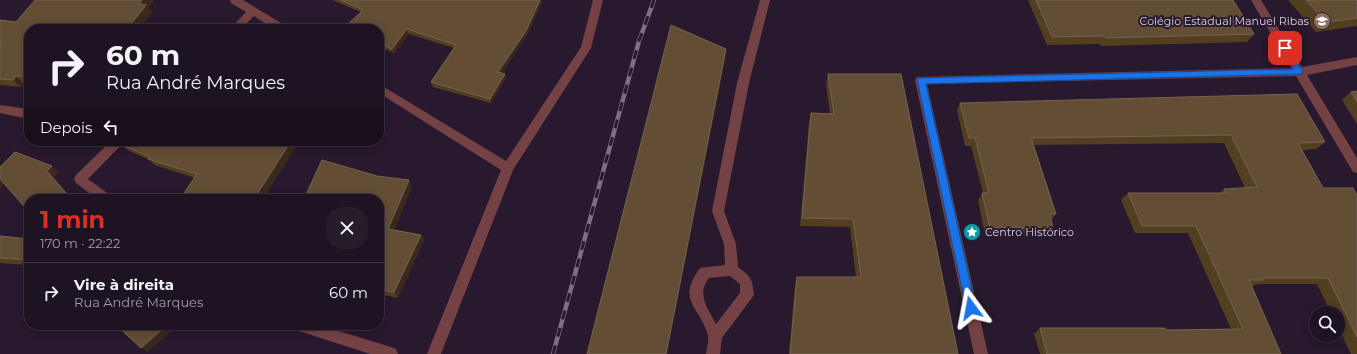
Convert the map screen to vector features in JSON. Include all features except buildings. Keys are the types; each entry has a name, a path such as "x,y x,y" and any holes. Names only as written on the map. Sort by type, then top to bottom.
{"street":[{"path":"235,0 274,24"},
{"path":"434,354 508,168 586,48 598,0"},
{"path":"732,270 730,244 718,211 743,83 765,0"},
{"path":"1256,0 1357,168"},
{"path":"240,24 253,11"},
{"path":"981,354 921,80 1299,72 1357,61"},
{"path":"384,91 508,168"},
{"path":"0,109 24,113"},
{"path":"100,194 80,179 114,146"},
{"path":"713,354 715,336 748,295 746,281 732,270 705,272 697,283 696,298 715,336"},
{"path":"315,330 391,354"}],"railway":[{"path":"553,354 639,41 654,0"}],"place":[{"name":"Colégio Estadual Manuel Ribas","path":"1322,21"},
{"name":"Centro Histórico","path":"972,232"}],"route":[{"path":"971,308 921,80 1299,72 1285,48"}]}
